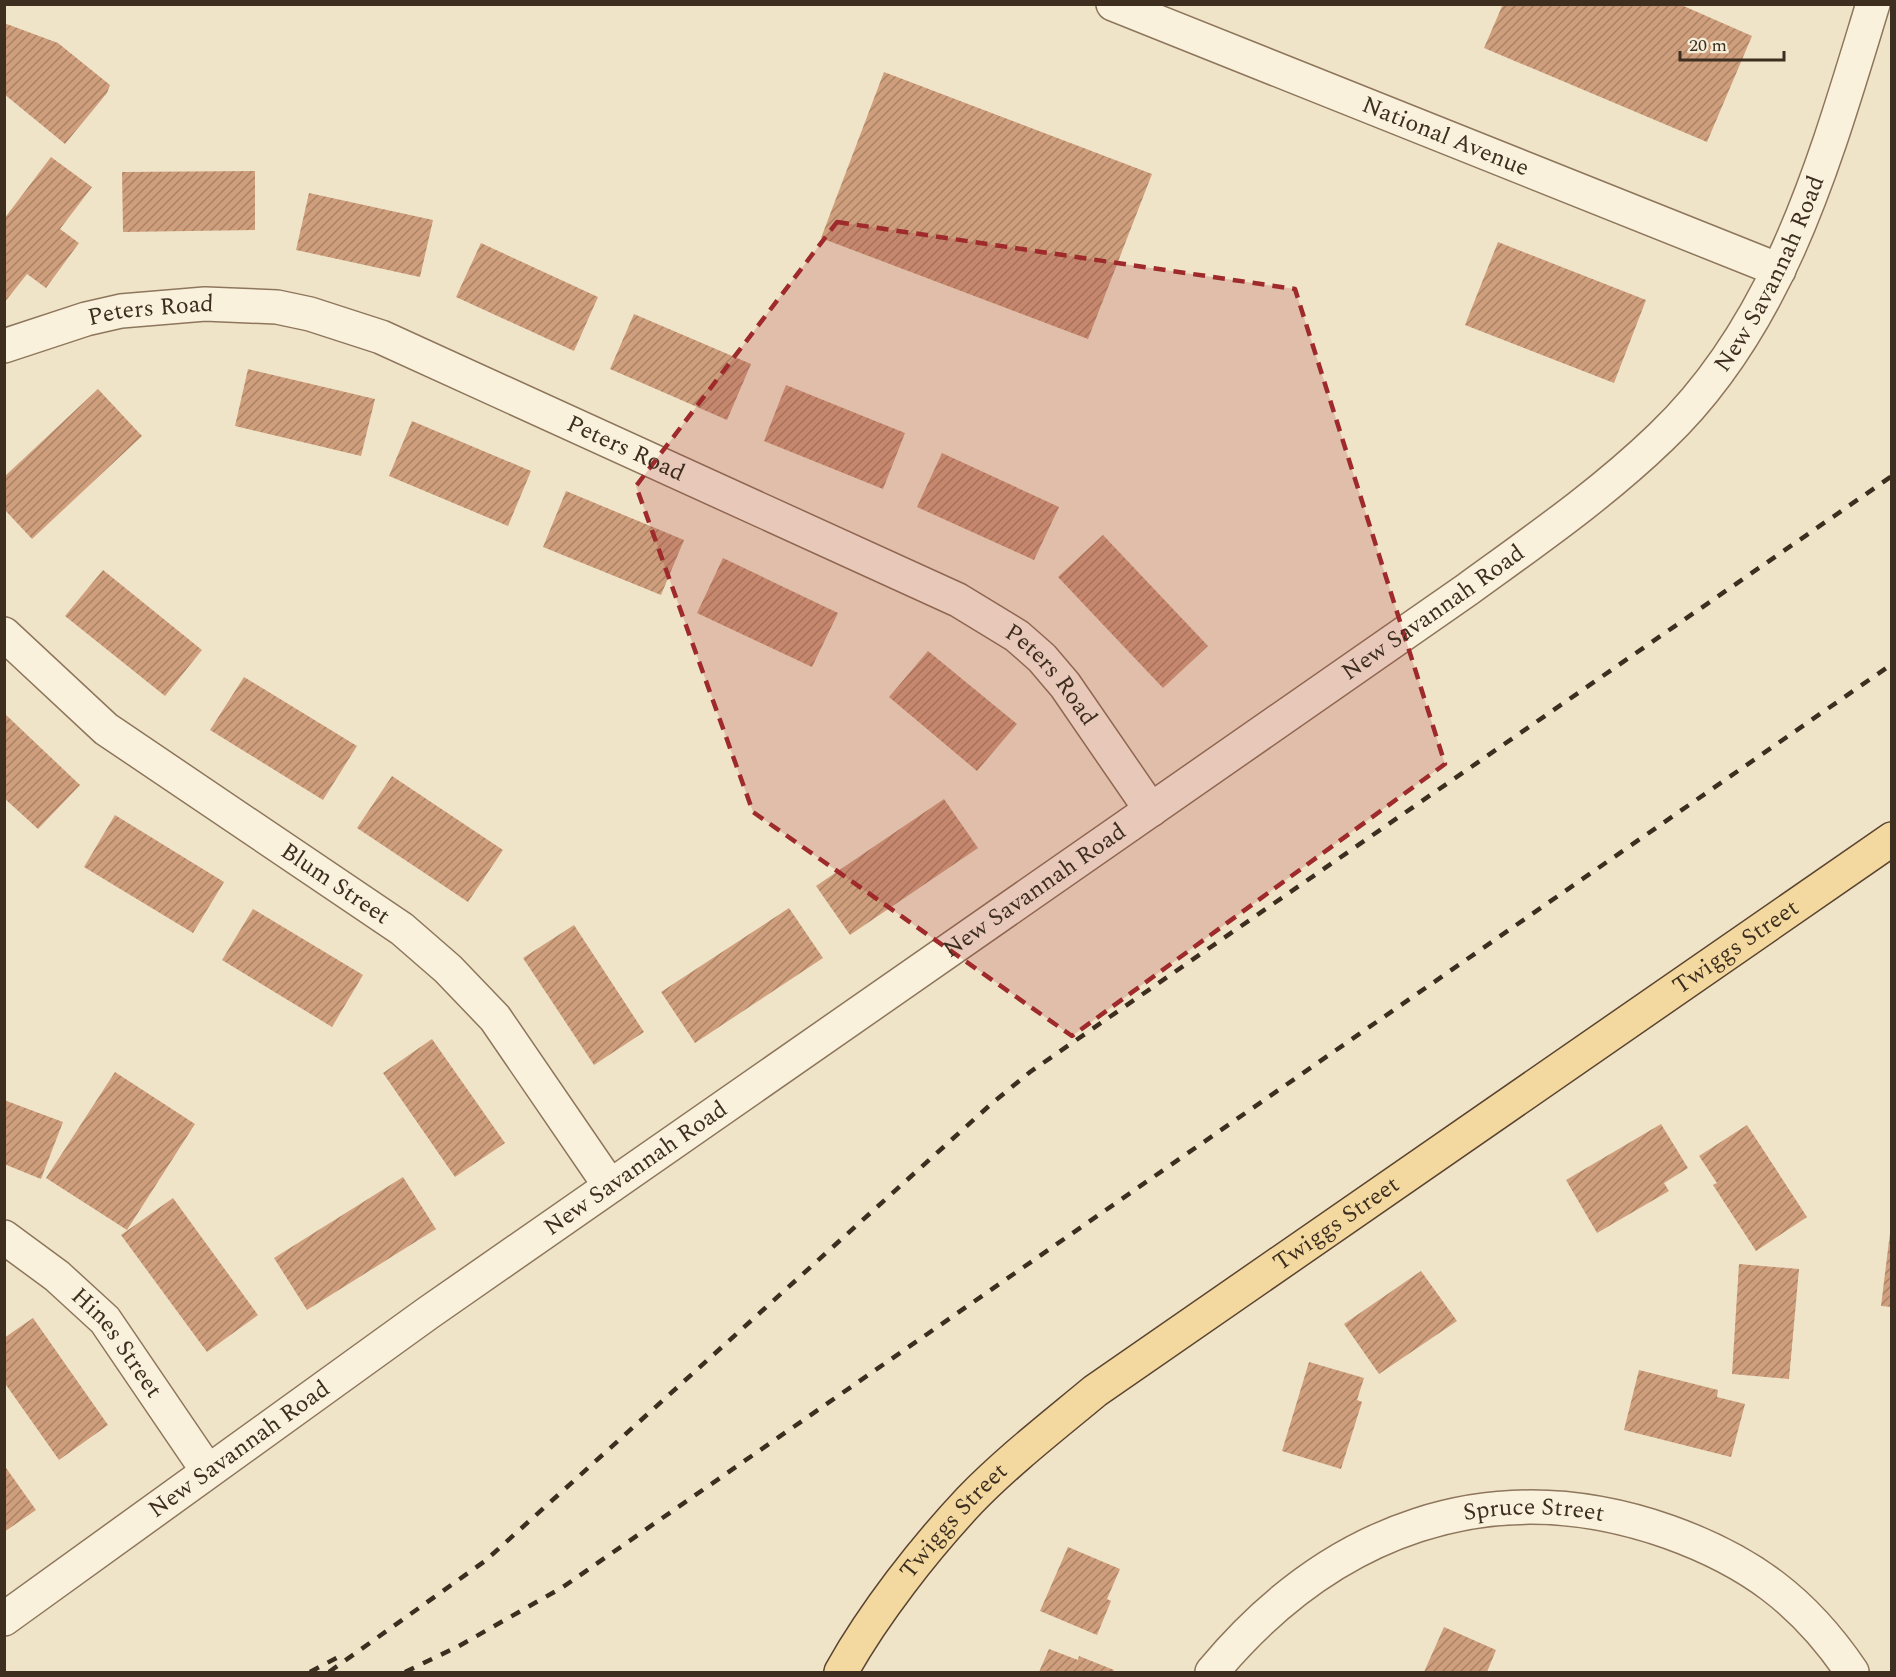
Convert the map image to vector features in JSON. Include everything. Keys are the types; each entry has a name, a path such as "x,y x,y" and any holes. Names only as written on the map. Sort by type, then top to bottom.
{"main road":[{"name":"Twiggs Street","path":"841,1672 886,1604 970,1500 1014,1459 1095,1391 1892,839"}],"street":[{"name":"National Avenue","path":"1113,4 1779,270"},
{"name":"New Savannah Road","path":"4,1619 207,1470 610,1186 1468,589 1623,471 1662,436 1700,393 1742,334 1779,270 1829,146 1874,4"},
{"name":"Peters Road","path":"4,346 87,319 121,311 205,304 277,307 310,314 381,337 958,600 993,620 1042,658 1065,685 1152,810"},
{"name":"Blum Street","path":"4,634 106,729 402,929 448,969 495,1018 610,1186"},
{"name":"Hines Street","path":"4,1237 57,1275 105,1320 207,1470"},
{"name":"Spruce Street","path":"1212,1672 1234,1646 1289,1593 1354,1551 1411,1528 1468,1512 1505,1506 1590,1511 1643,1523 1716,1550 1780,1590 1810,1619 1852,1672"}],"highlighted area":[{"path":"837,222 1295,289 1445,764 1072,1036 753,812 636,486"}],"building":[{"path":"1503,4 1679,4 1752,36 1707,142 1484,48"},
{"path":"4,23 58,43 110,85 107,93 65,144 4,94"},
{"path":"884,72 1152,174 1088,339 821,238"},
{"path":"51,157 92,187 60,229 79,243 46,288 27,274 4,303 4,219"},
{"path":"255,171 255,230 123,232 122,172"},
{"path":"309,193 433,220 420,277 296,250"},
{"path":"1498,242 1646,300 1614,383 1465,325"},
{"path":"481,243 598,297 574,351 456,297"},
{"path":"634,314 751,364 727,420 610,369"},
{"path":"248,369 375,399 361,456 235,426"},
{"path":"786,385 905,433 883,489 764,441"},
{"path":"98,389 142,436 32,539 4,509 4,477"},
{"path":"412,421 531,471 508,526 389,476"},
{"path":"942,453 1059,507 1034,560 917,507"},
{"path":"566,491 684,540 661,595 543,547"},
{"path":"1103,535 1208,646 1163,688 1058,577"},
{"path":"723,558 838,613 812,667 697,613"},
{"path":"103,570 202,650 165,696 65,616"},
{"path":"928,651 1017,724 977,771 889,697"},
{"path":"244,677 357,746 323,800 210,730"},
{"path":"4,713 80,785 38,829 4,798"},
{"path":"392,776 503,850 468,902 357,828"},
{"path":"944,799 978,848 850,935 816,886"},
{"path":"115,815 224,882 193,933 84,867"},
{"path":"789,908 823,958 695,1043 661,992"},
{"path":"253,909 363,975 332,1027 222,960"},
{"path":"574,925 644,1032 594,1065 523,958"},
{"path":"432,1039 505,1143 455,1177 383,1073"},
{"path":"115,1072 195,1124 127,1230 46,1178"},
{"path":"4,1100 63,1122 41,1179 4,1164"},
{"path":"1661,1124 1688,1168 1664,1183 1669,1191 1597,1233 1566,1180"},
{"path":"1747,1125 1807,1217 1756,1251 1713,1185 1717,1183 1699,1156"},
{"path":"403,1177 436,1229 307,1310 274,1258"},
{"path":"173,1198 258,1315 207,1352 121,1235"},
{"path":"1890,1233 1892,1234 1892,1307 1881,1306"},
{"path":"1739,1264 1799,1269 1789,1379 1732,1374"},
{"path":"1421,1271 1457,1321 1379,1374 1344,1324"},
{"path":"33,1318 108,1425 59,1460 4,1382 4,1338"},
{"path":"1309,1362 1364,1378 1357,1400 1362,1402 1341,1469 1282,1451"},
{"path":"1639,1370 1718,1390 1717,1397 1745,1404 1731,1457 1624,1430"},
{"path":"4,1465 36,1510 4,1532"},
{"path":"1068,1547 1120,1569 1107,1599 1111,1601 1097,1635 1040,1611"},
{"path":"1444,1627 1496,1650 1487,1672 1424,1672"},
{"path":"1049,1649 1078,1660 1079,1656 1114,1670 1113,1672 1039,1672"}],"railway":[{"path":"329,1672 485,1561 990,1105 1030,1072 1892,476"},
{"path":"405,1672 459,1646 563,1587 1892,664"},
{"path":"310,1672 342,1655"}]}
